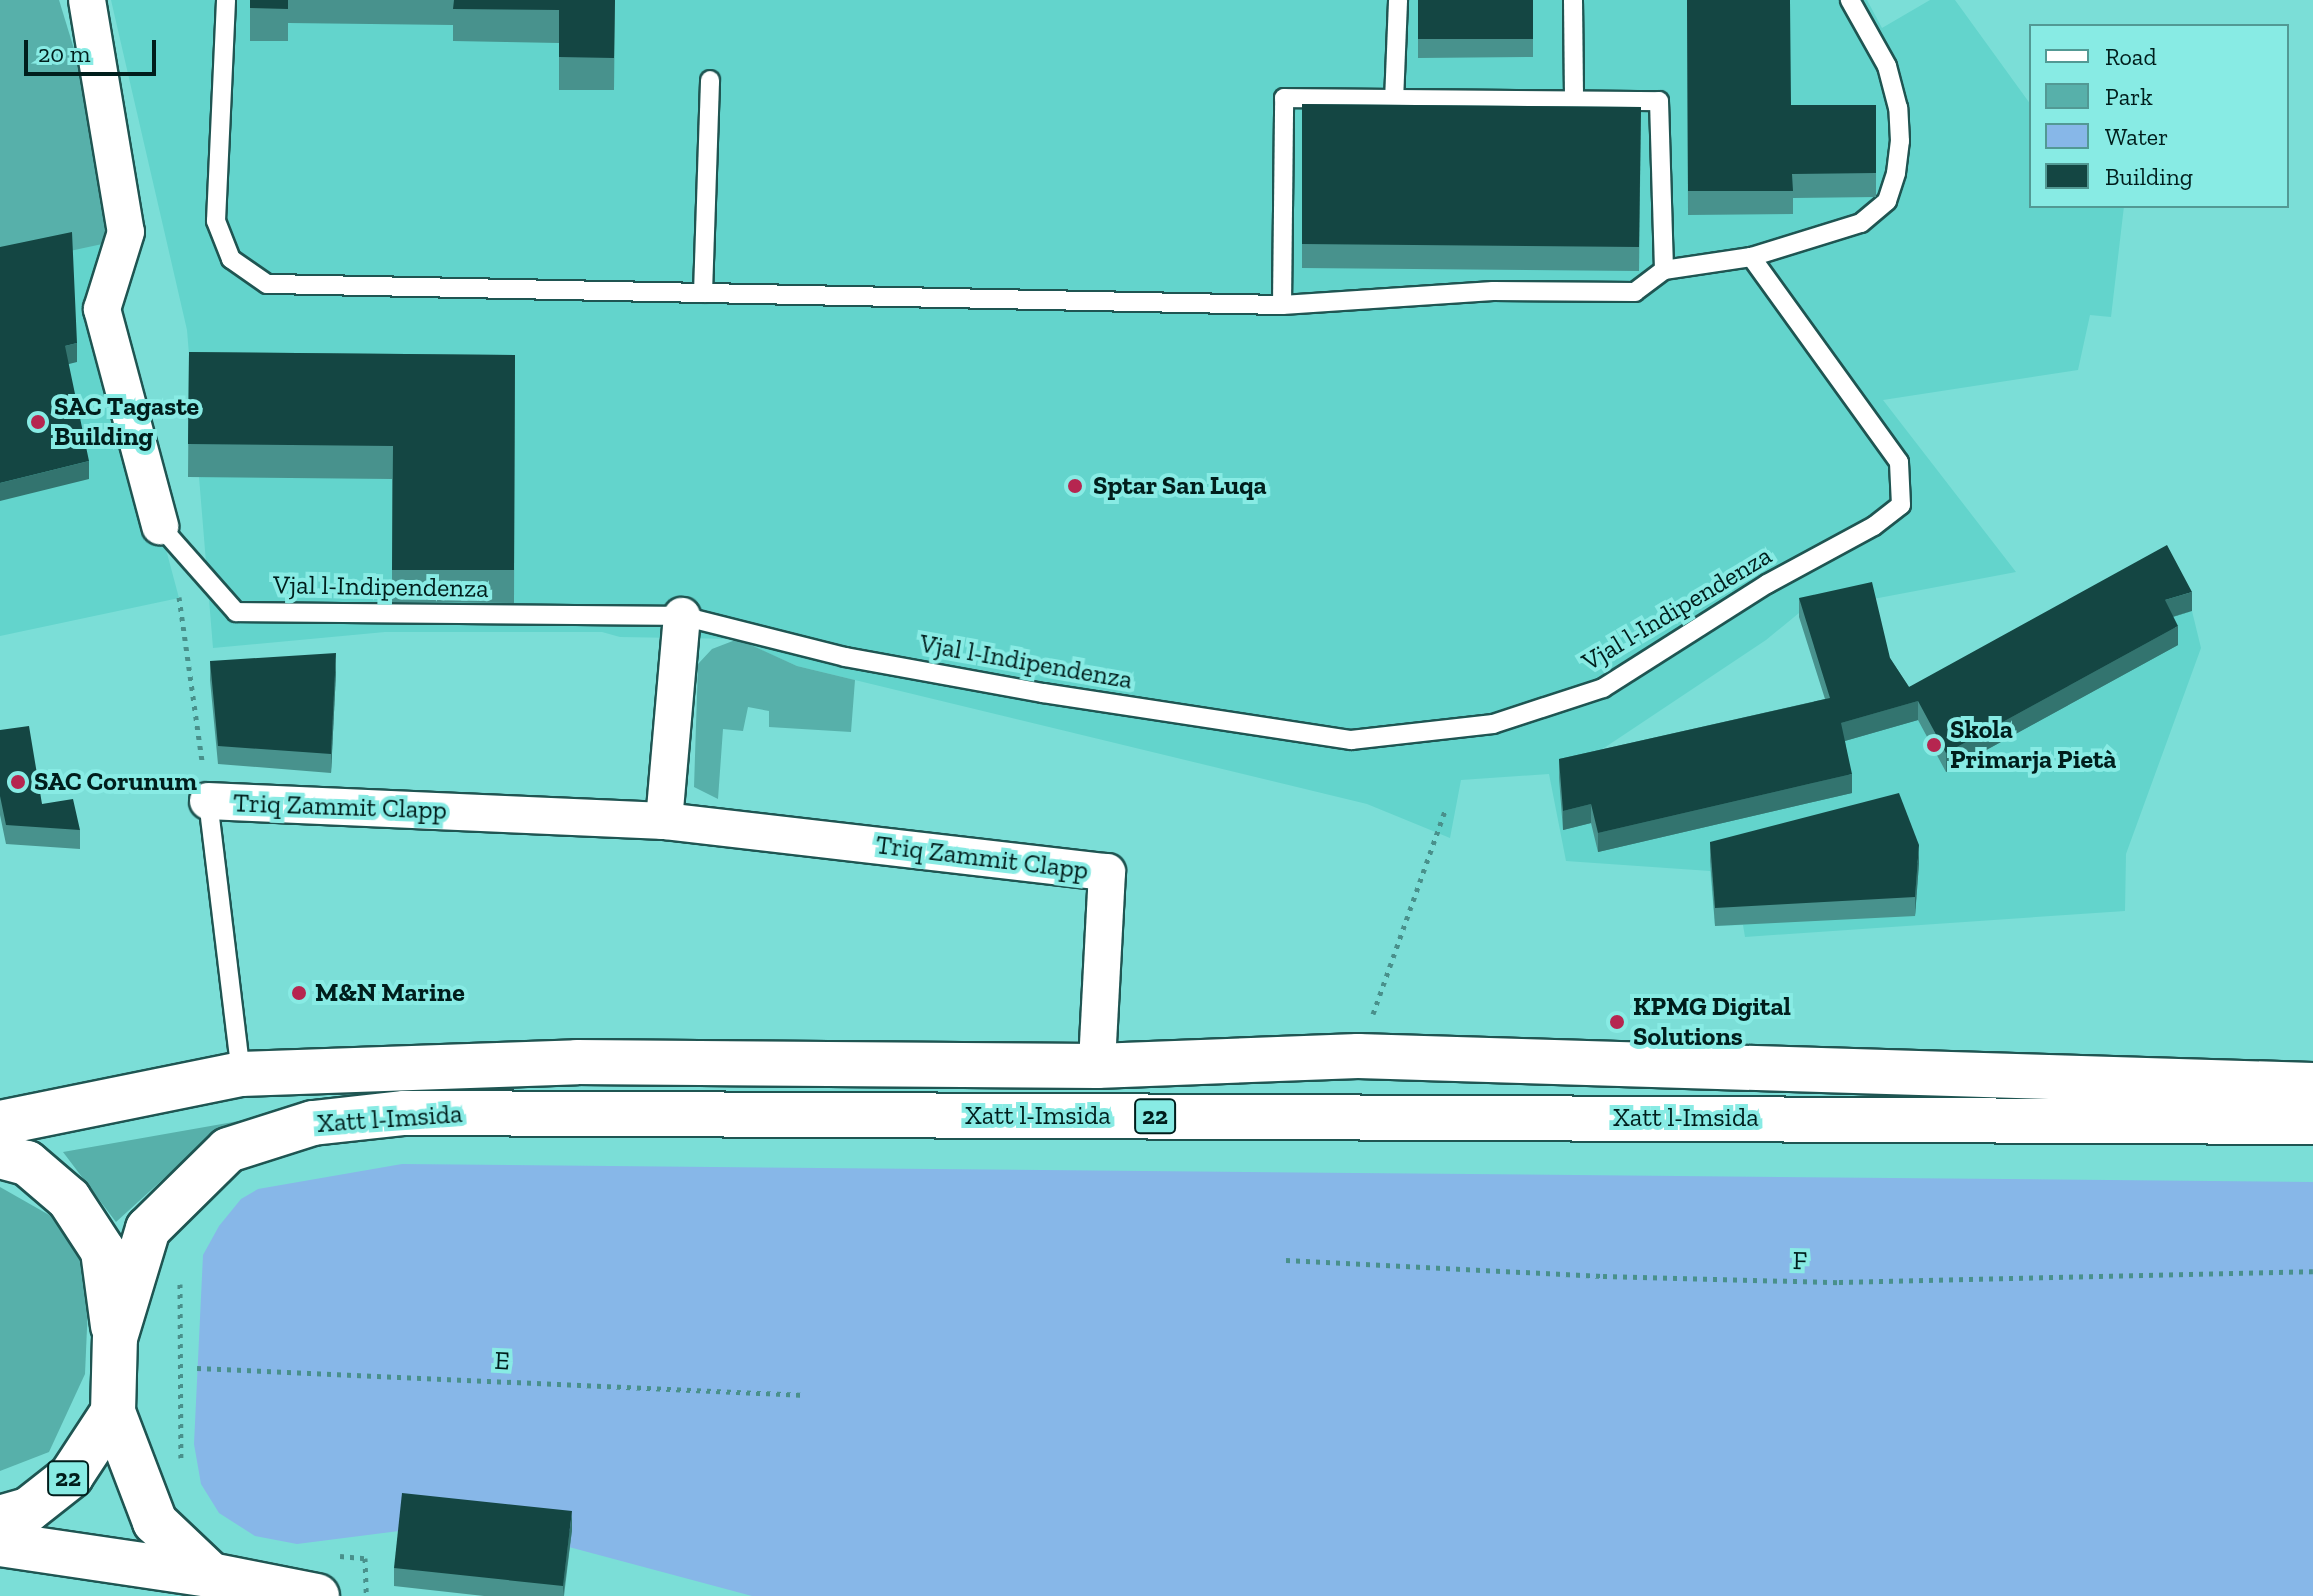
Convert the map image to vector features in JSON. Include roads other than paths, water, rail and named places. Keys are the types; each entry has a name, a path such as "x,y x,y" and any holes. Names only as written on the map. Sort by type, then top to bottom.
{"main road":[{"name":"Xatt l-Imsida","path":"0,1123 241,1074 577,1062 1097,1066 1358,1056 2313,1085"},
{"name":"Xatt l-Imsida","path":"113,1412 115,1338 148,1229 228,1150 313,1123 404,1113 2313,1122"},
{"path":"0,1156 27,1163 69,1199 103,1251 115,1338"},
{"path":"113,1412 155,1522 211,1575"},
{"name":"22","path":"0,1518 28,1510 71,1476 113,1412"},
{"path":"0,1544 211,1575 317,1596"}],"street":[{"path":"87,0 126,232 102,309 160,526"},
{"path":"664,821 682,616"},
{"name":"Triq Zammit Clapp","path":"208,801 664,821 1107,872 1097,1066"}],"lane":[{"path":"226,0 216,221 231,259 267,284 1282,305 1493,291 1635,292 1664,270 1751,257 1861,223 1887,201 1898,163 1898,108 1887,66 1850,0"},
{"path":"1394,101 1398,0"},
{"path":"1573,0 1574,99"},
{"path":"703,293 710,80"},
{"path":"1282,305 1284,98 1659,101 1664,270"},
{"name":"Vjal l-Indipendenza","path":"160,526 236,612 682,616 845,657 1043,693 1351,740 1493,724 1603,688 1767,584 1874,526 1901,505 1899,462 1751,257"},
{"path":"208,801 241,1074"}],"water":[{"path":"402,1164 2313,1182 2313,1596 752,1596 569,1547 399,1531 297,1544 255,1536 219,1513 201,1484 194,1444 203,1255 219,1226 241,1199 258,1189"}],"place":[{"name":"SAC Tagaste Building","path":"38,422"},
{"name":"Sptar San Luqa","path":"1075,486"},
{"name":"Skola Primarja Pietà","path":"1934,745"},
{"name":"SAC Corunum","path":"18,782"},
{"name":"M&N Marine","path":"299,993"},
{"name":"KPMG Digital Solutions","path":"1617,1022"}]}
